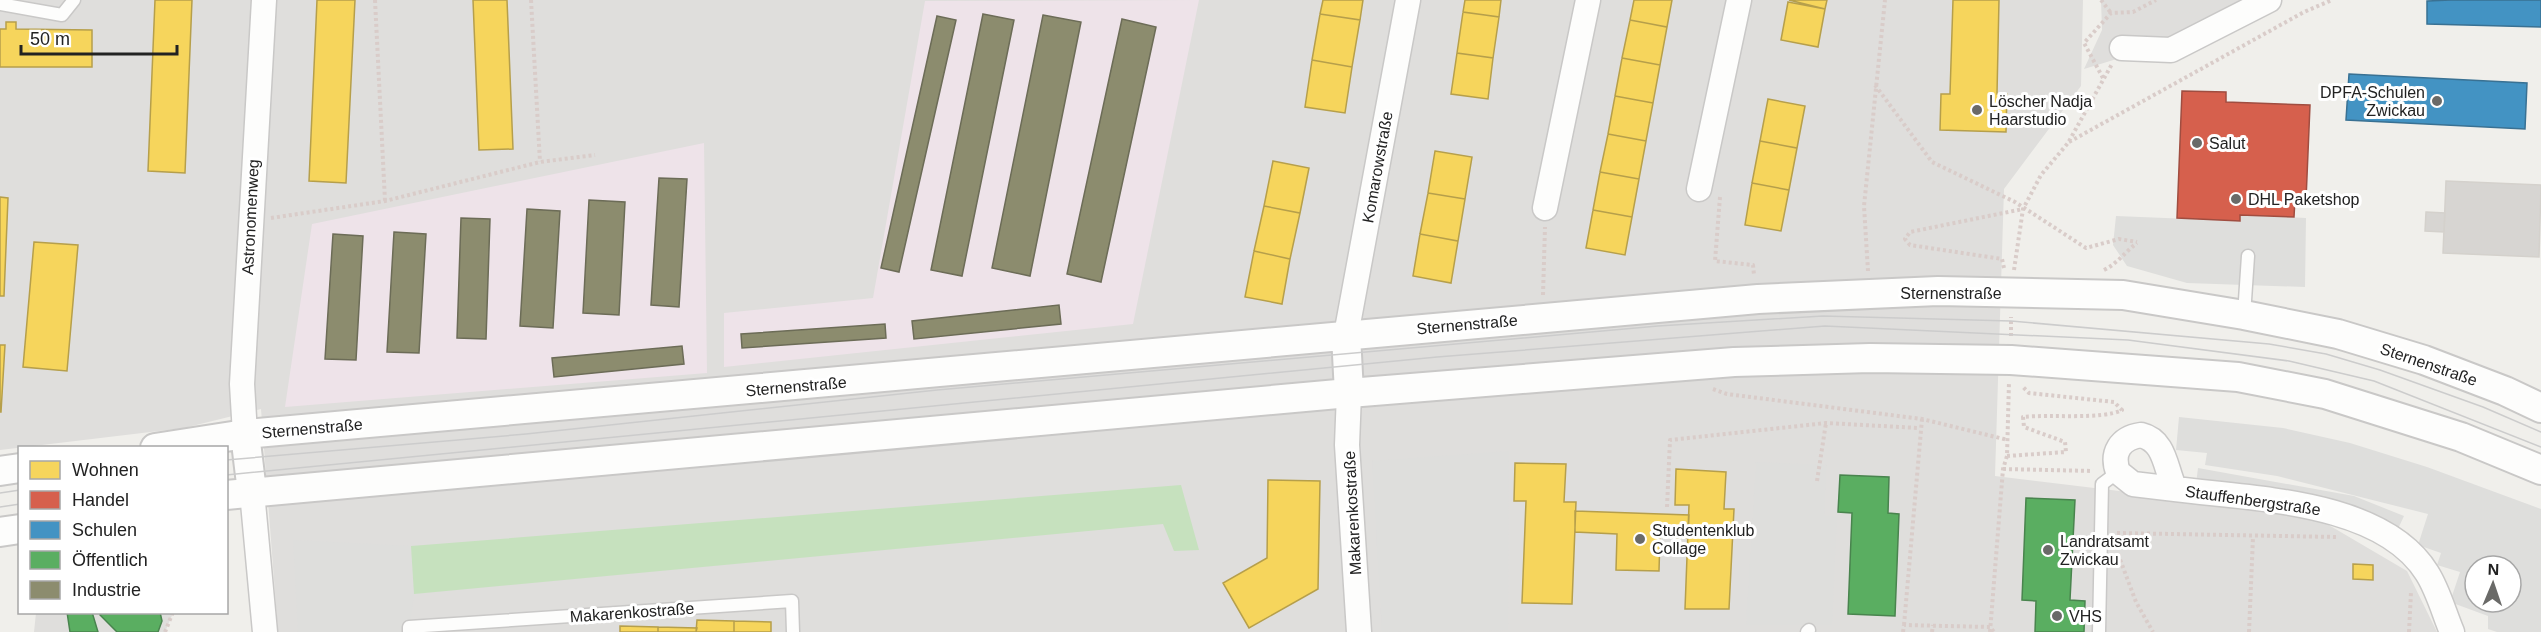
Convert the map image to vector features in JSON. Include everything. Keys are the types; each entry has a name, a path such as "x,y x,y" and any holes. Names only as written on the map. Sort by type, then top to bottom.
{"street":[{"name":"Astronomenweg","path":"245,434 242,384 264,0"},
{"name":"Komarowstraße","path":"1347,335 1408,0"},
{"path":"1545,208 1588,0"},
{"path":"1699,189 1739,0"},
{"path":"2122,48 2171,50 2269,0"},
{"name":"Sternenstraße","path":"162,446 245,434 1758,298 1868,293 2123,295 2244,315 2338,334 2424,360 2505,391 2541,408"},
{"path":"1347,335 1349,393"},
{"path":"266,632 239,494 1349,393 1734,362 1870,358 2011,360 2238,377 2325,394 2461,437 2541,470"},
{"name":"Makarenkostraße","path":"1349,393 1347,445 1359,632"},
{"name":"Sternenstraße","path":"239,494 245,434"},
{"name":"Stauffenbergstraße","path":"2175,489 2167,474 2162,449 2149,437 2132,436 2118,447 2115,464 2118,472 2133,484 2325,509 2396,539 2428,573 2452,632"},
{"path":"0,471 18,468"},
{"path":"0,532 18,529"}],"lane":[{"path":"0,4 62,15 74,0"},
{"path":"2244,315 2248,256"},
{"name":"Stauffenbergstraße","path":"2098,632 2102,484 2118,472"},
{"name":"Makarenkostraße","path":"409,632 409,627 792,601 793,632"}],"path":[{"path":"375,0 385,201"},
{"path":"531,0 540,162"},
{"path":"1868,293 1864,206 1885,0"},
{"path":"2101,0 2111,13"},
{"path":"2103,79 2084,43 2111,13 2133,12 2156,0"},
{"path":"2068,143 2304,12 2332,0"},
{"path":"2023,209 1910,232 1905,239 1910,245 2002,259 2002,268 2014,267 2023,209 2041,175 2068,143 2122,48"},
{"path":"1875,85 1932,162 2015,202 2086,248 2119,239 2138,242 2127,250 2117,264 2098,273 2076,293"},
{"path":"250,222 385,201 540,162 595,154"},
{"path":"1699,189 1720,195 1715,261 1753,265 1758,298"},
{"path":"1543,318 1545,208"},
{"path":"2011,360 2012,293"},
{"path":"1904,625 1992,630 2003,469 2007,456 2009,380 2020,384 2029,393 2114,402 2122,410 2111,415 2049,414 2023,417 2024,427 2065,442 2066,452 2007,456"},
{"path":"1707,386 1727,394 1922,419 2007,440"},
{"path":"1903,632 1919,428 1922,419"},
{"path":"1666,507 1670,440 1826,423 1919,428"},
{"path":"1816,481 1826,423"},
{"path":"2003,469 2118,472"},
{"path":"2102,532 2332,539 2368,526"},
{"path":"2102,532 2115,547 2136,602 2153,632"},
{"path":"2249,632 2253,537"},
{"path":"165,632 171,614"},
{"path":"1932,632 1933,625"}],"shaded area":[{"path":"0,0 2083,0 2081,86 2004,189 1995,476 2310,514 2407,571 2437,632 278,632 261,409 184,428 18,446 18,448 0,450"},
{"path":"1199,0 1133,324 724,367 724,313 873,298 925,1"},
{"path":"2101,0 2260,0 2169,43 2084,69 2102,30"},
{"path":"704,143 707,373 285,407 312,224"},
{"path":"2240,215 2306,218 2305,287 2187,283 2127,266 2113,245 2116,216 2239,221"},
{"path":"2179,417 2283,428 2350,443 2427,467 2541,509 2541,632 2497,632 2488,629 2488,616 2483,614 2523,614 2523,554 2463,554 2463,607 2450,602 2460,572 2437,565 2441,553 2418,545 2428,514 2277,476 2205,465 2207,453 2176,450"},
{"path":"1509,451 1508,630 1382,632 1372,461"},
{"path":"1756,462 1827,465 1824,515 1837,517 1832,625 1746,625"},
{"path":"2198,468 2354,496 2404,516 2397,531 2196,484"},
{"path":"293,540 411,546 414,594 409,632 298,632"},
{"path":"36,614 173,614 165,632 34,632"}],"green space":[{"path":"1181,485 1199,550 1174,551 1163,524 414,594 411,546"}],"building: Wohnen":[{"path":"155,0 192,0 185,173 148,171"},
{"path":"317,0 355,0 346,183 309,181"},
{"path":"473,0 507,0 513,149 479,150"},
{"path":"1323,0 1363,0 1360,20 1320,14"},
{"path":"1465,0 1501,0 1499,17 1463,12"},
{"path":"1634,0 1672,0 1667,27 1630,20"},
{"path":"1789,0 1827,0 1825,9"},
{"path":"1953,0 1999,0 1997,94 2007,94 2006,132 1940,130 1941,94 1950,94"},
{"path":"1788,2 1825,9 1818,47 1781,40"},
{"path":"1463,12 1499,17 1493,58 1457,53"},
{"path":"1320,14 1360,20 1352,67 1312,60"},
{"path":"1630,20 1667,27 1660,65 1622,58"},
{"path":"6,22 16,22 16,29 92,30 92,67 0,67 0,29 6,29"},
{"path":"1457,53 1493,58 1488,99 1451,94"},
{"path":"1622,58 1660,65 1653,103 1615,96"},
{"path":"1312,60 1352,67 1345,113 1305,107"},
{"path":"1615,96 1653,103 1646,141 1608,134"},
{"path":"1768,99 1805,106 1797,148 1760,141"},
{"path":"1608,134 1646,141 1639,179 1600,172"},
{"path":"1760,141 1797,148 1789,190 1752,183"},
{"path":"1435,151 1472,157 1465,199 1428,193"},
{"path":"1273,161 1309,168 1300,213 1264,206"},
{"path":"1600,172 1639,179 1632,217 1593,210"},
{"path":"1752,183 1789,190 1781,231 1745,225"},
{"path":"1428,193 1465,199 1458,241 1420,234"},
{"path":"0,197 8,198 4,296 0,296"},
{"path":"1264,206 1300,213 1290,259 1254,251"},
{"path":"1593,210 1632,217 1625,255 1586,248"},
{"path":"1420,234 1458,241 1451,283 1413,276"},
{"path":"34,242 78,245 67,371 23,367"},
{"path":"1254,251 1290,259 1282,304 1245,297"},
{"path":"0,345 5,345 1,412 0,412"},
{"path":"1515,463 1566,464 1564,502 1576,502 1572,604 1522,603 1526,501 1514,501"},
{"path":"1676,469 1726,472 1724,509 1734,509 1729,609 1685,609 1689,505 1675,505"},
{"path":"1268,480 1320,481 1318,589 1249,628 1223,583 1267,558"},
{"path":"1575,511 1689,515 1688,538 1660,537 1659,571 1616,570 1617,534 1575,532"},
{"path":"2353,564 2373,565 2373,580 2353,579"},
{"path":"697,620 734,621 734,632 696,632"},
{"path":"734,621 771,622 771,632 734,632"},
{"path":"620,626 658,627 658,632 620,632"},
{"path":"658,627 697,628 696,632 658,632"}],"building: Handel":[{"path":"2182,91 2226,92 2226,102 2310,105 2306,200 2295,199 2294,217 2240,215 2240,221 2177,218"}],"building: Schulen":[{"path":"2541,0 2541,27 2427,24 2427,1"},
{"name":"DPFA-Schulen Zwickau","path":"2349,74 2527,83 2525,129 2346,120"}],"building: Öffentlich":[{"path":"1840,475 1889,477 1888,513 1899,514 1895,616 1848,614 1852,513 1838,512"},
{"name":"Landratsamt Zwickau","path":"2026,498 2075,500 2070,600 2085,601 2084,632 2035,632 2036,601 2022,600"},
{"path":"67,614 93,614 98,632 70,632"},
{"path":"160,614 162,621 158,632 117,632 100,615"}],"building: Industrie":[{"path":"983,14 1014,20 962,276 931,270"},
{"path":"1043,15 1081,22 1030,276 992,268"},
{"path":"937,16 956,20 899,272 881,268"},
{"path":"1122,19 1156,27 1101,282 1067,274"},
{"path":"659,178 687,179 679,307 651,305"},
{"path":"589,200 625,202 619,315 583,313"},
{"path":"527,209 560,211 553,328 520,326"},
{"path":"461,218 490,219 486,339 457,338"},
{"path":"394,232 426,234 419,353 387,352"},
{"path":"333,234 363,236 356,360 325,359"},
{"path":"1059,305 1061,324 914,339 912,321"},
{"path":"885,324 886,338 742,348 741,334"},
{"path":"682,346 684,364 554,377 552,358"}],"building: Sonstige":[{"path":"2446,181 2541,185 2539,257 2443,253"},
{"path":"2426,212 2445,213 2444,232 2425,231"}],"tram line":[{"path":"228,460 526,434 937,390 1658,326 1823,316 2011,321 2269,344 2326,354 2380,370 2483,407 2541,432"},
{"path":"228,475 1437,357 1825,326 2128,340 2289,361 2374,381 2541,447"},
{"path":"0,493 18,490"},
{"path":"0,507 18,504"}],"place":[{"name":"DPFA-Schulen Zwickau","path":"2437,101"},
{"name":"Löscher Nadja Haarstudio","path":"1977,110"},
{"name":"Salut","path":"2197,143"},
{"name":"DHL Paketshop","path":"2236,199"},
{"name":"Studentenklub Collage","path":"1640,539"},
{"name":"Landratsamt Zwickau","path":"2048,550"},
{"name":"VHS","path":"2057,616"}]}
